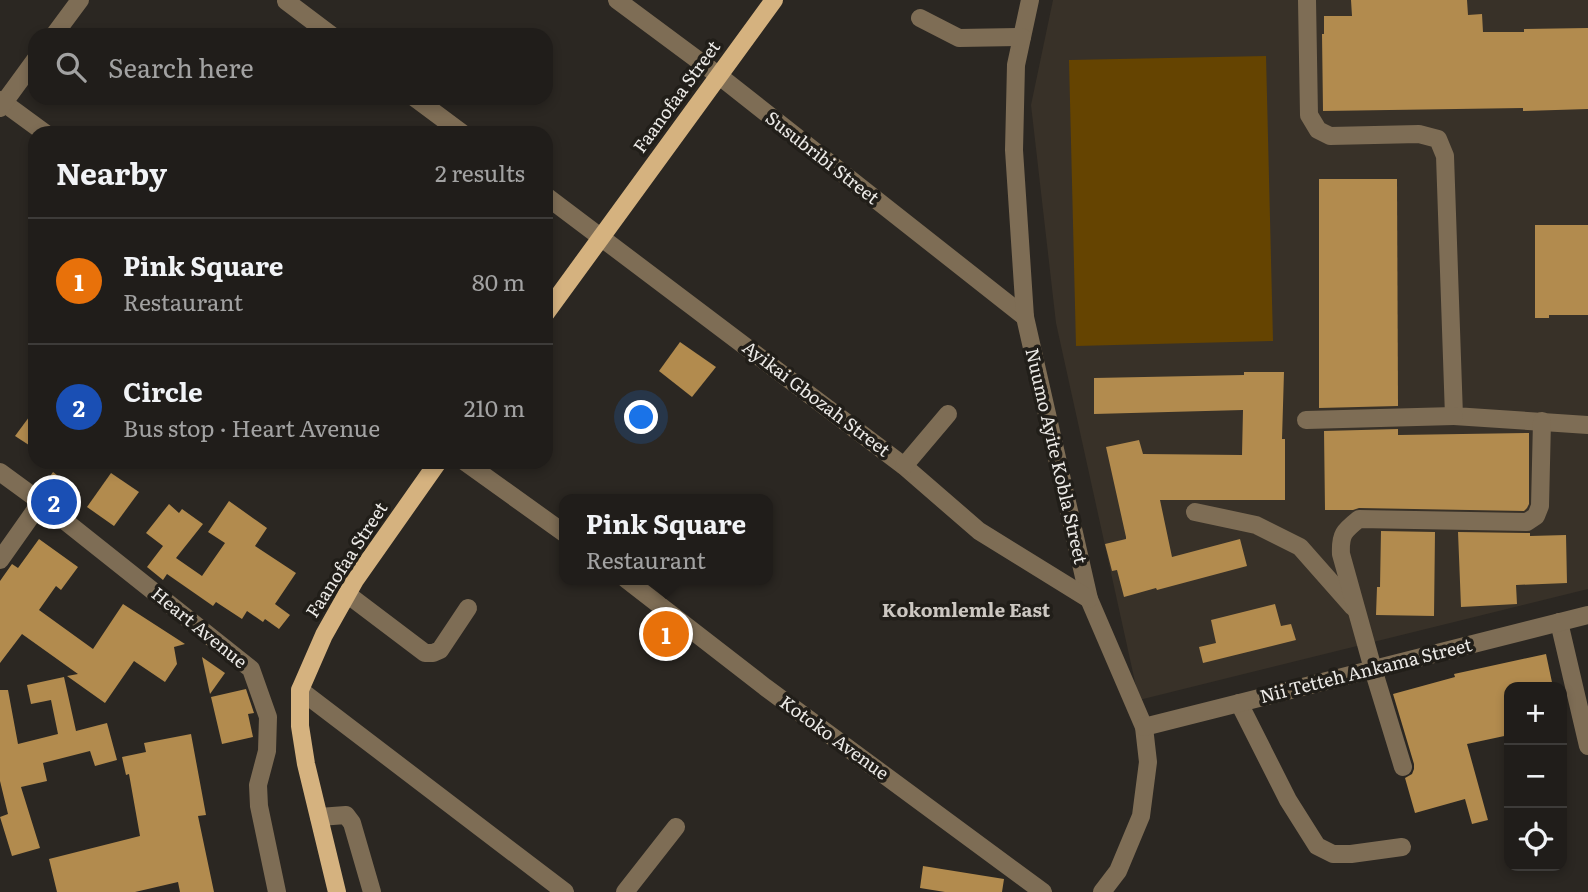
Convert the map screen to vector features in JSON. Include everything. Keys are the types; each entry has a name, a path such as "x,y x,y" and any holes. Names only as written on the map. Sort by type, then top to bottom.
{"main road":[{"name":"Faanofaa Street","path":"553,303 770,3"},
{"name":"Faanofaa Street","path":"337,892 306,764 300,726 300,690 324,635 347,594 375,549 433,469"}],"street":[{"path":"59,28 79,0"},
{"name":"Susubribi Street","path":"617,0 718,75 1025,317"},
{"name":"Nuumo Ayite Kobla Street","path":"1030,0 1016,65 1014,150 1025,317 1088,599 1144,727 1148,762 1141,816 1118,871 1102,892"},
{"path":"1307,0 1309,115 1318,130 1331,136 1419,134 1438,139 1445,156 1454,416"},
{"path":"286,1 322,28"},
{"path":"920,18 959,38 1022,37"},
{"path":"28,69 1,104 34,126"},
{"path":"424,105 453,126"},
{"name":"Ayikai Gbozah Street","path":"553,201 904,466 979,531 1088,599"},
{"path":"904,466 948,414"},
{"path":"1306,420 1454,416 1588,425"},
{"path":"1403,767 1373,669 1340,542 1345,530 1359,519 1527,522 1536,516 1540,506 1542,421"},
{"path":"475,469 559,529"},
{"name":"Heart Avenue","path":"0,472 251,669 268,717 267,751 258,785 259,806 277,892"},
{"path":"0,560 41,502"},
{"path":"1195,512 1256,525 1300,547 1357,611"},
{"name":"Kotoko Avenue","path":"633,585 765,687 1043,892"},
{"path":"347,594 425,653 440,650 468,608"},
{"name":"Nii Tetteh Ankama Street","path":"1144,727 1588,615"},
{"path":"1559,622 1588,746"},
{"path":"300,690 565,892"},
{"path":"1239,703 1288,800 1317,846 1333,854 1402,847"},
{"path":"319,817 345,816 352,823 372,892"},
{"path":"625,892 676,827"}],"shaded area":[{"path":"1053,0 1588,0 1588,589 1139,700 1056,323 1031,105"},
{"path":"1266,56 1273,341 1076,346 1069,60"}],"building":[{"path":"1351,0 1467,0 1468,15 1482,14 1483,32 1588,28 1588,109 1323,111 1324,16 1352,16"},
{"path":"1319,179 1397,179 1398,406 1319,408"},
{"path":"1535,225 1588,225 1588,315 1549,315 1549,318 1535,318"},
{"path":"680,342 716,367 692,397 659,371"},
{"path":"1244,372 1284,372 1282,439 1285,439 1285,500 1160,500 1172,557 1240,539 1247,566 1124,597 1117,570 1112,571 1105,544 1126,539 1106,447 1139,440 1143,454 1242,455 1243,410 1094,414 1094,378 1244,375"},
{"path":"28,418 28,444 15,436"},
{"path":"1398,429 1398,435 1529,433 1527,508 1524,511 1359,508 1325,510 1324,431"},
{"path":"53,472 80,493 71,505 44,485"},
{"path":"111,473 139,492 114,526 87,507"},
{"path":"229,501 267,528 255,546 296,573 275,604 290,615 279,629 247,611 242,619 216,602 213,606 167,574 163,580 147,567 163,546 146,533 169,504 179,513 182,509 203,524 176,558 202,576 225,543 208,532"},
{"path":"1381,531 1435,532 1434,616 1376,615 1377,587 1380,587"},
{"path":"1458,532 1566,535 1567,583 1516,585 1517,604 1461,607"},
{"path":"39,539 78,567 61,590 56,586 39,610 93,649 123,604 185,644 174,647 177,664 165,682 134,661 105,703 67,676 78,674 22,634 0,663 0,581 12,564 18,568"},
{"path":"1275,604 1281,626 1291,624 1296,640 1203,663 1199,647 1216,643 1211,620"},
{"path":"1546,654 1552,682 1504,682 1504,736 1467,744 1488,820 1472,824 1465,799 1415,813 1405,778 1412,774 1414,764 1393,694 1455,677 1454,674"},
{"path":"202,657 225,673 210,694"},
{"path":"64,677 76,731 107,723 117,760 95,766 90,751 43,763 47,781 21,787 40,848 12,856 0,817 8,814 0,781 0,690 8,690 18,744 58,734 51,700 31,704 27,685"},
{"path":"246,689 254,713 248,714 253,737 222,744 211,697"},
{"path":"191,734 206,815 198,816 214,892 180,892 178,882 135,892 57,892 49,859 140,836 129,774 126,775 122,757 146,752 144,743"},
{"path":"923,866 1004,879 1002,892 945,892 920,888"}],"place":[{"name":"Circle","path":"54,502"},
{"name":"Pink Square","path":"666,634"}],"district":[{"name":"Kokomlemle East","path":"966,610"}]}
